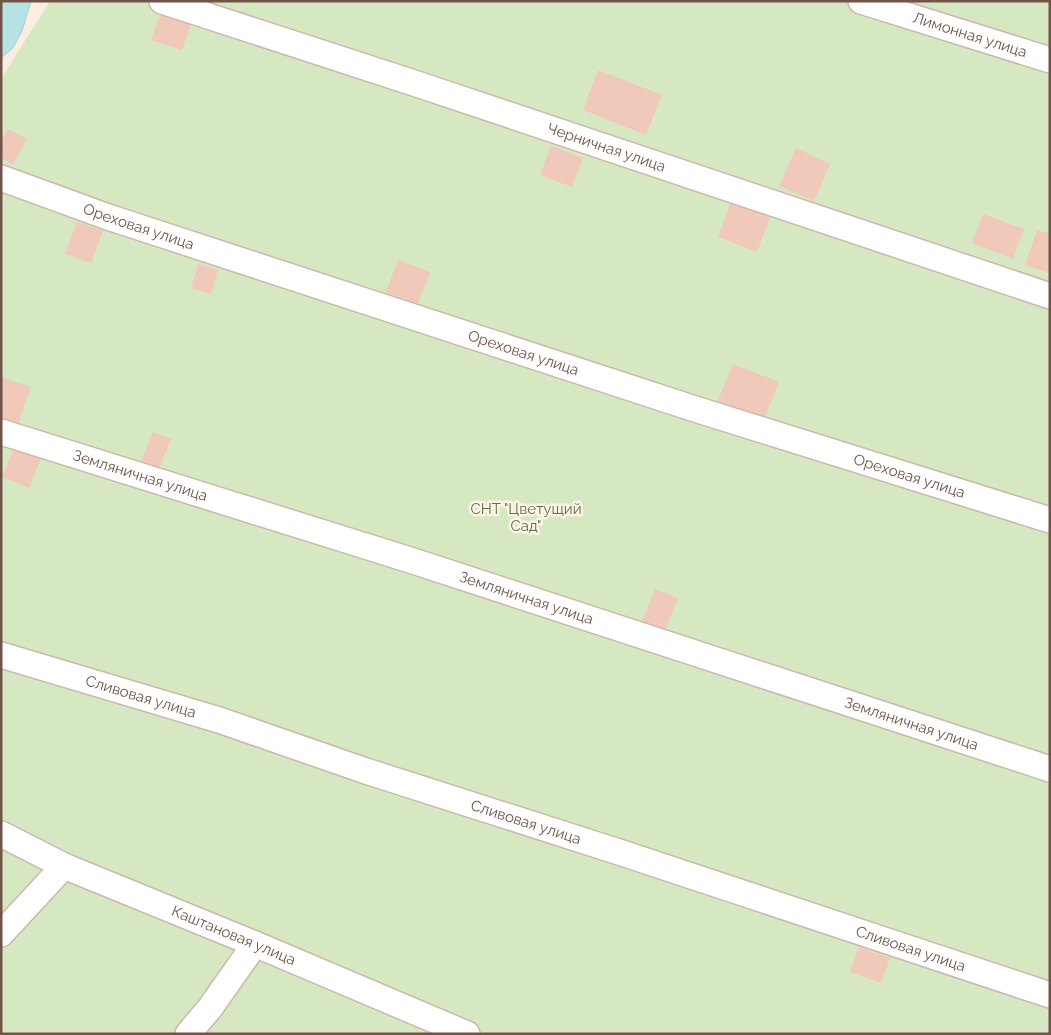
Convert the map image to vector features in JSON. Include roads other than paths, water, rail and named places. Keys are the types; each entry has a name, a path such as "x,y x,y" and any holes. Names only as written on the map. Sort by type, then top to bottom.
{"street":[{"name":"Черничная улица","path":"162,1 426,87 1050,296"},
{"name":"Лимонная улица","path":"861,1 1050,60"},
{"name":"Ореховая улица","path":"1,178 108,217 695,409 1050,520"},
{"name":"Земляничная улица","path":"1,432 410,560 1050,769"},
{"name":"Сливовая улица","path":"1,655 219,720 366,771 619,852 1050,995"},
{"name":"Каштановая улица","path":"1,834 64,866 467,1034"},
{"path":"1,934 64,866"},
{"path":"188,1034 210,1008 255,944"}],"water":[{"path":"1,1 31,1 22,31 13,48 1,58"}],"park label":[{"name":"СНТ \"Цветущий Сад\"","path":"526,518"}]}
